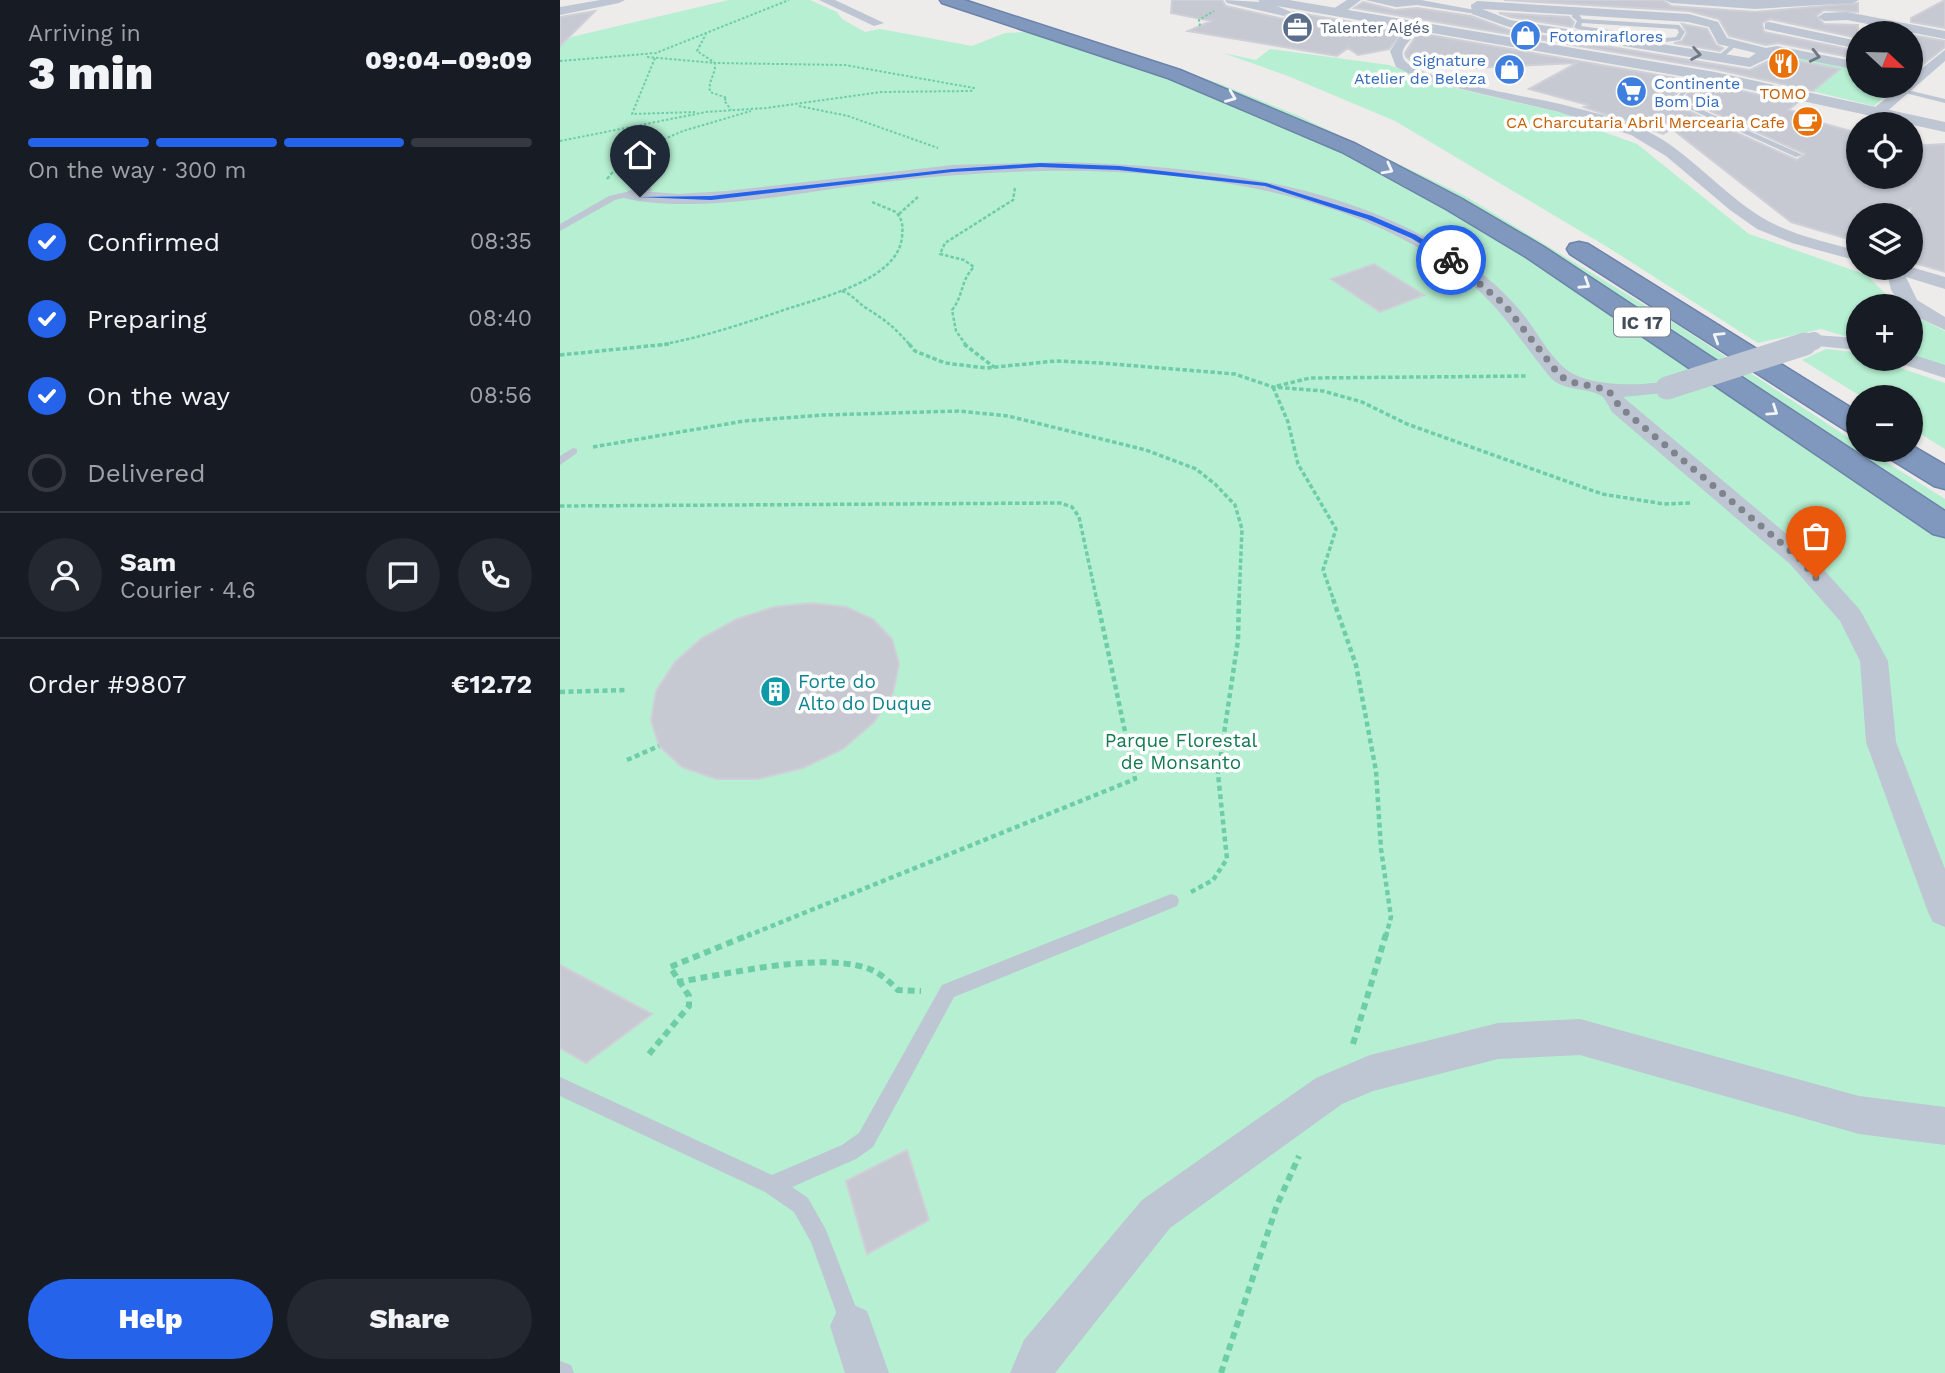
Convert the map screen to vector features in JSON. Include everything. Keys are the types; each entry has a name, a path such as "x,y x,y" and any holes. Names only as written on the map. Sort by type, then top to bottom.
{"highway":[{"path":"935,0 961,1"},
{"name":"IC 17","path":"961,1 1200,69 1338,134 1502,205"},
{"name":"IC 17","path":"1338,134 1535,252 1945,526"},
{"name":"IC 17","path":"1561,239 1846,417"},
{"path":"1917,462 1945,479"}],"street":[{"path":"560,11 619,0"},
{"path":"825,0 878,23"},
{"path":"1232,0 1246,5 1410,34 1734,81 1858,112"},
{"path":"1265,0 1603,62 1691,82 1850,112"},
{"path":"1337,12 1355,0"},
{"path":"1369,0 1396,4 1417,2 1477,5 1578,16 1700,20 1714,25 1719,31 1718,38 1734,45 1766,52 1790,51 1846,63"},
{"path":"1665,0 1755,5 1853,0"},
{"path":"1477,5 1485,16 1509,23 1751,62"},
{"path":"1807,18 1847,16 1945,36"},
{"path":"1769,26 1846,42"},
{"path":"1410,34 1401,41 1396,51 1398,62 1404,67 1424,76 1542,103 1637,133 1658,143 1762,225 1846,252"},
{"path":"1734,81 1751,62 1766,52"},
{"path":"1887,112 1898,98"},
{"path":"1923,124 1945,127"},
{"path":"1923,134 1945,139"},
{"path":"630,195 669,199 711,198 952,170 1020,166 1119,168 1245,180 1369,217 1414,237 1482,283 1521,323 1560,376 1572,382 1608,390 1667,388 1814,341 1846,342"},
{"path":"1923,276 1945,283"},
{"path":"1897,280 1898,290 1920,313 1945,324"},
{"path":"1923,365 1945,372"},
{"path":"1608,390 1620,407 1799,558 1851,616 1874,662 1881,741 1945,912"},
{"path":"1032,1373 1040,1356 1156,1214 1329,1091 1370,1073 1499,1041 1580,1037 1859,1115 1945,1126"},
{"path":"852,1325 867,1373"}],"lane":[{"path":"1578,16 1679,27 1682,32 1678,39 1665,40 1577,27 1578,16"},
{"path":"1719,58 1734,45"},
{"path":"1691,82 1676,101 1799,155"},
{"path":"1923,91 1944,103"},
{"path":"560,228 612,198 648,188"},
{"path":"560,462 573,451"},
{"path":"772,1185 849,1152 866,1140 948,991 1171,901"},
{"path":"560,1086 772,1185 801,1205 819,1237 852,1325"}],"path":[{"path":"641,57 789,0"},
{"path":"706,34 697,51 715,63 716,71 709,80 709,89 727,98 724,100 732,110"},
{"path":"560,61 574,58 641,57 655,58 715,63 845,65 974,88 971,91 881,92 791,105 706,112 632,114 632,106 644,90 646,70 655,58"},
{"path":"791,105 848,116 921,143"},
{"path":"612,198 600,188 601,183 618,164 650,143 692,127 758,108"},
{"path":"560,141 706,112"},
{"path":"995,368 962,342 953,330 952,310 961,299 963,278 974,267 964,260 940,254 945,243 1013,200 1020,166"},
{"path":"560,355 660,345 701,337 842,291 876,273 890,261 904,235 899,214 888,206 866,201"},
{"path":"842,291 851,294 863,306 888,320 915,351 945,363 995,368 1056,361 1235,374 1273,387 1323,391 1362,402 1407,424 1602,494 1664,505 1730,500"},
{"path":"1273,387 1310,378 1560,376"},
{"path":"1273,387 1288,422 1298,464 1336,529 1323,570 1356,665 1376,771 1381,849 1391,918 1360,1028 1329,1091"},
{"path":"573,451 718,425 769,419 916,411 980,411 1146,450 1183,463 1216,484 1235,505 1242,529 1238,640 1218,774 1227,859 1222,871 1212,883 1171,901"},
{"path":"560,506 1051,502 1073,508 1079,517 1135,779 670,967 676,982 691,995 689,1006 649,1054"},
{"path":"560,692 626,690"},
{"path":"628,760 659,746"},
{"path":"676,982 827,963 866,968 880,974 898,990 948,991"},
{"path":"1221,1373 1277,1205 1306,1142"}],"green space":[{"name":"Parque Florestal de Monsanto","path":"729,0 810,0 837,12 842,19 865,32 880,29 972,46 1005,33 1053,31 1132,53 1218,83 1299,116 1465,196 1679,326 1846,436 1846,462 1886,462 1945,499 1945,1373 560,1373 560,47 571,37"},
{"path":"1270,49 1389,65 1442,85 1575,116 1579,123 1637,144 1749,234 1846,268 1846,280 1872,280 1885,294 1846,294 1846,336 1821,329 1758,343 1609,248 1395,121 1288,76 1223,53 1256,60"},
{"path":"1785,52 1846,66 1846,98 1884,98 1874,106 1750,76"},
{"path":"1923,320 1945,331 1945,366 1923,359"},
{"path":"1826,349 1846,351 1846,371 1909,371 1945,383 1945,449 1923,435 1923,385 1846,385 1846,387 1802,360"}],"building":[{"path":"1172,0 1222,0 1226,6 1283,19 1293,12 1404,31 1389,49 1358,55 1348,48 1337,56 1188,31 1211,21 1171,13"},
{"path":"1504,0 1663,0 1671,6 1755,12 1858,3 1858,12 1824,10 1816,16 1824,24 1846,25 1846,35 1770,19 1762,23 1764,32 1846,49 1846,56 1778,43 1766,45 1729,36 1719,19 1689,11"},
{"path":"1945,0 1945,28 1923,24 1923,21 1911,21 1911,18"},
{"path":"1363,2 1395,10 1417,8 1471,16 1509,30 1750,70 1777,57 1840,69 1813,91 1715,69 1354,8"},
{"path":"595,11 560,46 560,17"},
{"path":"1499,13 1569,17 1574,22 1572,27"},
{"path":"1682,24 1707,29 1716,45 1723,48 1720,51 1674,43 1682,41 1687,33"},
{"path":"1418,33 1687,80 1672,100 1673,104 1797,160 1805,154 1684,99 1696,81 1797,103 1788,110 1801,113 1796,116 1846,130 1846,189 1923,189 1923,145 1945,144 1945,272 1923,266 1923,203 1846,203 1846,238 1791,222 1672,129 1663,134 1584,107 1588,105 1529,89 1577,63 1471,68 1444,62 1418,66 1406,57 1405,53"},
{"path":"1923,37 1945,41 1945,47 1923,64"},
{"path":"1374,264 1424,295 1380,312 1331,279"},
{"name":"Forte do Alto do Duque","path":"812,603 846,607 873,619 892,639 899,664 893,693 874,722 843,749 803,768 758,779 716,779 682,767 659,746 651,720 656,691 675,662 702,638 737,619 774,607"},
{"path":"560,965 652,1014 586,1063 560,1048"},
{"path":"907,1150 929,1220 867,1254 846,1181"}],"way so far":[{"path":"1451,260 1482,283 1504,304 1560,376 1589,387 1608,390 1620,407 1799,558 1816,578"}],"place":[{"name":"Talenter Algés","path":"1297,27"},
{"name":"Fotomiraflores","path":"1526,36"},
{"name":"TOMO","path":"1783,64"},
{"name":"Signature Atelier de Beleza","path":"1509,69"},
{"name":"Continente Bom Dia","path":"1631,92"},
{"name":"CA Charcutaria Abril Mercearia Cafe","path":"1808,122"},
{"name":"Forte do Alto do Duque","path":"775,692"}],"route":[{"path":"640,197 711,198 952,170 1040,165 1119,168 1222,177 1266,184 1369,217 1414,237 1451,260"}]}
